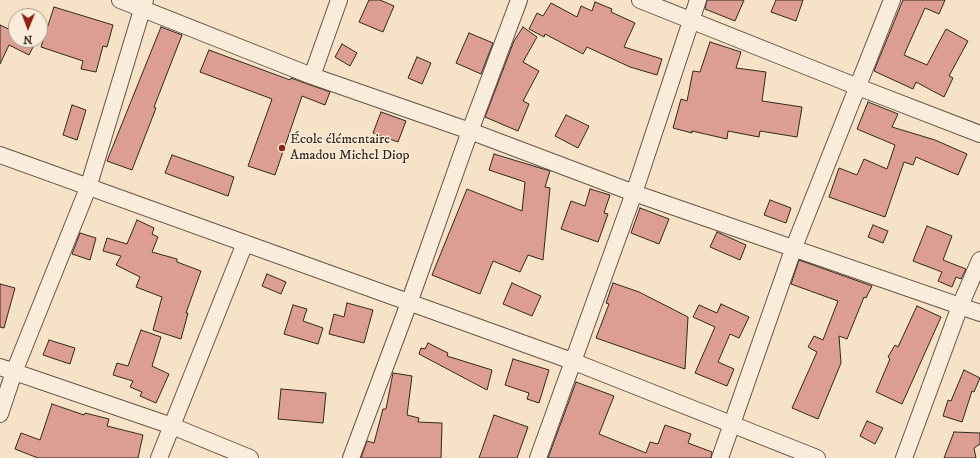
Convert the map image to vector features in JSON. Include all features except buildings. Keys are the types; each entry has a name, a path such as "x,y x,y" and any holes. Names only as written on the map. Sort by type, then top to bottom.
{"street":[{"path":"120,0 144,4 312,76 470,131 634,193 980,313"},
{"path":"312,76 339,0"},
{"path":"351,458 409,303 470,131 520,0"},
{"path":"640,0 980,134"},
{"path":"538,458 634,193 690,20 698,0"},
{"path":"720,458 794,248 892,0"},
{"path":"0,414 7,369 88,188 144,4"},
{"path":"0,155 88,188 572,361 817,458"},
{"path":"159,458 245,243"},
{"path":"904,458 960,306 980,260"},
{"path":"7,369 172,426 250,458"}],"place":[{"name":"École élémentaire Amadou Michel Diop","path":"282,148"}]}
